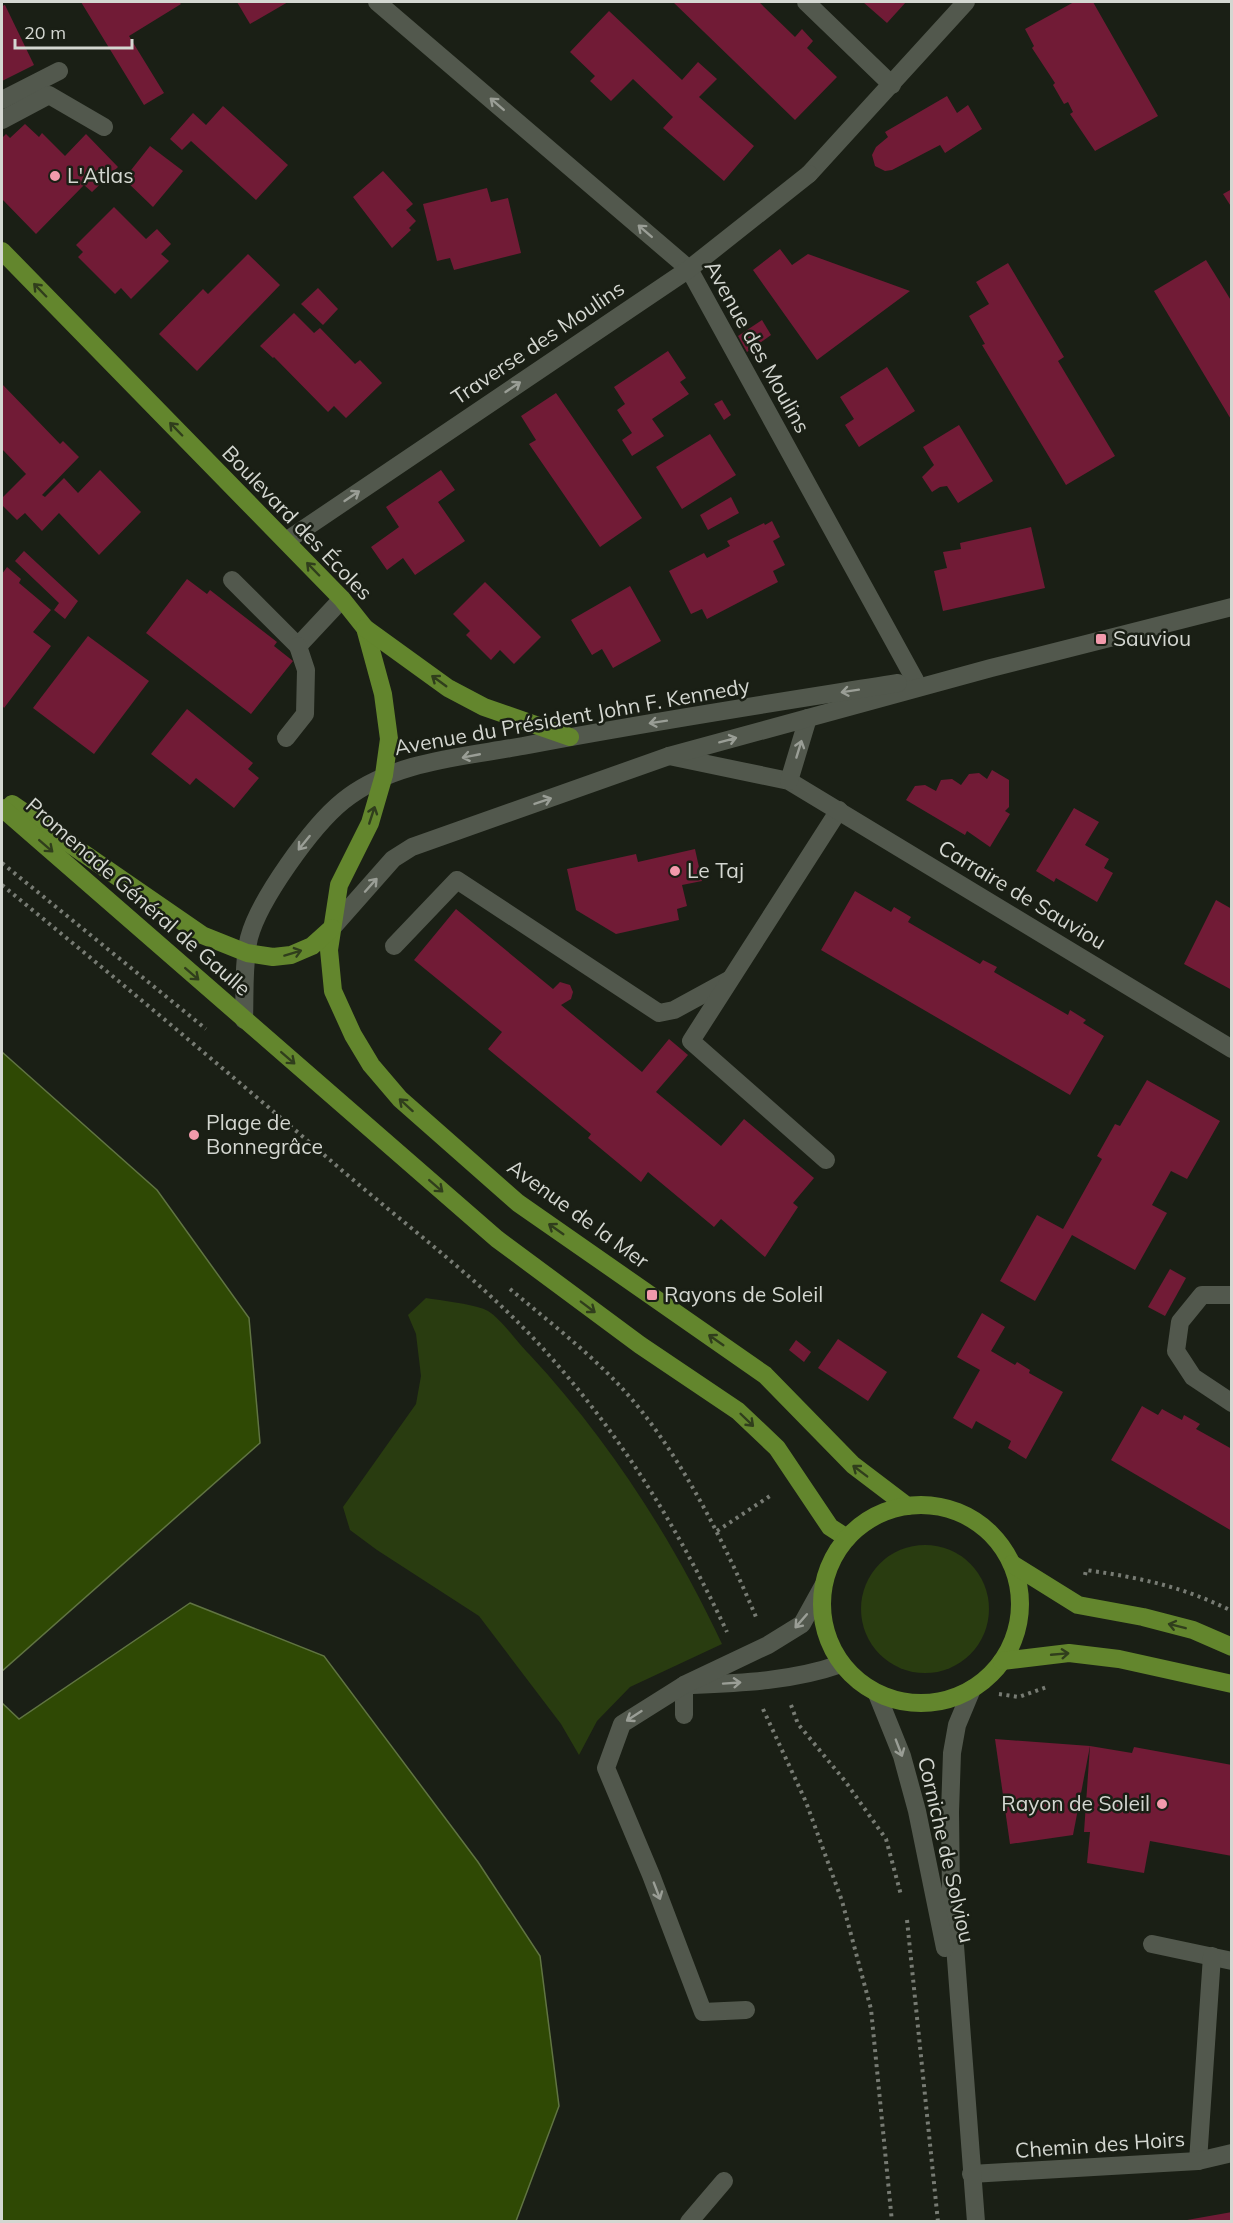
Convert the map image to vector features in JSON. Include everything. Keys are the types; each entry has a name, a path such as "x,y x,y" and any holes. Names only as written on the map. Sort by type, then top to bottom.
{"main road":[{"name":"Avenue des Moulins","path":"377,2 689,268 915,680"},
{"path":"806,2 892,85"},
{"name":"Traverse des Moulins","path":"286,541 689,268 809,174 966,2"},
{"path":"2,100 59,71"},
{"path":"2,120 49,95 104,127"},
{"name":"Boulevard des Écoles","path":"2,251 342,599 365,628 387,714 389,739 384,775 370,823 339,885 332,928"},
{"path":"232,580 298,646 306,670 305,714 286,738"},
{"path":"298,646 342,599"},
{"name":"Avenue du Président John F. Kennedy","path":"332,928 393,859 412,847 669,756 991,668 1232,607"},
{"path":"365,628 447,688 484,707 570,736"},
{"name":"Avenue du Président John F. Kennedy","path":"244,1020 247,953 254,923 302,845 342,801 384,775 425,764 570,736 991,668"},
{"path":"789,780 808,718"},
{"name":"Carraire de Sauviou","path":"669,756 789,780 1232,1048"},
{"name":"Promenade Général de Gaulle","path":"2,796 202,935 247,953 273,957 291,955 312,946 332,928"},
{"name":"Promenade Général de Gaulle","path":"2,808 244,1020"},
{"path":"826,1160 691,1041 839,810"},
{"path":"394,946 457,880 659,1013 674,1010 730,980"},
{"name":"Avenue de la Mer","path":"332,928 329,950 333,991 353,1035 371,1065 400,1099 518,1203 765,1375 853,1465 907,1506"},
{"path":"244,1020 496,1239 640,1345 738,1411 777,1448 830,1527 847,1538"},
{"path":"1232,1295 1202,1295 1180,1322 1176,1351 1193,1377 1232,1403"},
{"path":"746,2010 703,2012 651,1875 606,1768 622,1724 684,1685 768,1645 802,1624 823,1586 832,1560 847,1538 874,1516 907,1506 942,1508 958,1512 980,1524 999,1542 1012,1564 1020,1604 1012,1644 989,1677 972,1689 950,1699 925,1704 901,1702 877,1694 857,1681 841,1664 828,1640 822,1613 823,1586"},
{"path":"1012,1564 1078,1605 1143,1617 1193,1630 1232,1647"},
{"path":"1002,1661 1069,1653 1119,1659 1232,1684"},
{"path":"684,1685 781,1679 819,1672 841,1664"},
{"path":"684,1685 684,1715"},
{"name":"Corniche de Solviou","path":"972,1689 957,1725 951,1789 951,1893 976,2222"},
{"name":"Corniche de Solviou","path":"877,1694 902,1756 917,1811 960,2020"},
{"path":"1152,1944 1232,1960"},
{"path":"1198,2161 1212,1956"},
{"name":"Chemin des Hoirs","path":"971,2174 1198,2161 1232,2153"},
{"path":"689,2222 724,2181"}],"path":[{"path":"2,863 211,1032"},
{"path":"2,885 165,1018 485,1292 546,1352"},
{"path":"505,1284 620,1386 670,1452 717,1531 761,1628"},
{"path":"717,1531 779,1490"},
{"path":"1086,1570 1136,1577 1194,1593 1232,1611"},
{"path":"790,1704 798,1724 845,1781 886,1839 903,1901"},
{"path":"906,1911 938,2222"},
{"path":"877,2072 892,2222"}],"shaded area":[{"path":"2,1052 157,1190 249,1318 260,1443 2,1671"},
{"path":"426,1298 488,1311 504,1325 558,1387 612,1456 660,1528 722,1644 630,1687 597,1721 579,1755 561,1724 479,1616 350,1530 343,1507 416,1404 421,1376 416,1334 408,1315"},
{"path":"925,1545 949,1550 970,1564 984,1585 989,1609 984,1633 970,1654 949,1668 925,1673 901,1668 880,1654 866,1633 861,1609 866,1585 880,1564 901,1550"},
{"path":"190,1603 324,1656 478,1862 540,1956 559,2106 516,2221 2,2221 2,1703 19,1719"}],"building":[{"path":"81,2 179,2 181,4 129,36 164,93 144,105"},
{"path":"237,2 288,2 250,24"},
{"path":"673,2 759,2 795,37 802,29 813,41 807,48 837,77 795,120"},
{"path":"863,2 906,2 887,23"},
{"path":"1074,2 1093,2 1158,116 1095,151 1070,114 1073,112 1068,102 1064,104 1053,85 1055,83 1032,48 1034,46 1025,29"},
{"path":"5,5 34,65 2,81 2,6"},
{"path":"609,11 682,80 698,62 717,79 699,97 754,146 724,181 663,128 673,117 633,79 611,101 590,81 595,76 570,52"},
{"path":"947,96 957,113 968,105 982,129 945,153 940,145 892,170 885,171 875,166 872,155 876,147 888,137 885,132"},
{"path":"223,106 288,165 256,200 191,141 182,150 170,139 193,113 206,125"},
{"name":"L'Atlas","path":"25,124 39,137 42,133 65,156 86,134 118,167 92,192 84,185 36,234 2,199 2,138 6,134 10,138"},
{"path":"150,146 183,171 153,207 124,179"},
{"path":"383,171 413,204 406,210 416,221 409,228 411,230 392,248 353,197"},
{"path":"487,188 491,202 508,198 521,253 454,270 450,258 437,261 423,204"},
{"path":"1232,189 1232,208 1223,194"},
{"path":"114,207 146,239 157,229 171,244 161,254 169,261 131,299 121,288 115,294 78,257 83,252 76,245"},
{"path":"780,249 792,265 808,254 910,291 817,360 753,270"},
{"path":"248,254 280,285 197,371 159,334 203,289 208,294"},
{"path":"1206,260 1232,302 1232,421 1154,291"},
{"path":"1008,263 1064,357 1058,361 1115,456 1066,485 982,345 985,344 969,316 989,304 976,282"},
{"path":"318,288 338,309 323,325 301,304"},
{"path":"294,313 314,333 320,328 355,364 360,360 382,383 346,418 334,406 328,412 274,357 260,346"},
{"path":"762,320 771,335 747,352 738,336"},
{"path":"668,351 686,378 680,382 689,394 652,419 664,436 632,456 622,440 632,433 617,410 625,404 614,387"},
{"path":"887,367 915,411 859,447 845,425 854,419 840,397"},
{"path":"2,384 60,444 63,441 79,457 42,495 45,497 64,478 78,493 100,470 141,512 99,555 59,513 42,531 25,513 17,520 2,505 2,498 26,474 2,449"},
{"path":"556,393 642,518 600,547 529,444 536,440 521,416"},
{"path":"722,400 731,415 724,420 714,404"},
{"path":"959,425 993,481 958,503 947,486 932,492 922,477 934,465 923,447"},
{"path":"710,434 736,475 682,509 656,467"},
{"path":"441,470 455,490 438,502 465,541 415,575 403,558 387,570 371,547 399,527 386,507"},
{"path":"731,497 739,513 708,530 700,515"},
{"path":"772,521 780,537 773,541 785,565 773,571 778,582 707,619 702,609 691,614 669,571 704,553 707,558 730,546 727,541"},
{"path":"1031,527 1045,588 943,611 934,571 947,568 943,552 961,549 960,543"},
{"path":"24,551 78,601 65,619 54,610 59,603 15,561"},
{"path":"7,567 21,579 19,583 51,610 33,632 51,646 4,708 2,705 2,574"},
{"path":"187,579 207,594 210,590 277,642 274,646 293,661 251,714 146,633"},
{"path":"485,582 541,637 514,664 500,650 491,660 466,635 470,631 453,614"},
{"path":"630,586 661,641 613,668 602,649 592,655 571,620"},
{"path":"88,636 149,681 94,754 33,708"},
{"path":"187,709 253,763 248,769 259,778 234,808 196,778 190,785 151,754"},
{"path":"992,770 1009,780 1009,807 1005,811 1010,814 990,847 967,831 965,835 906,800 915,786 925,785 936,791 941,780 952,779 961,785 969,774 979,773 987,779"},
{"path":"1074,808 1099,822 1085,845 1109,859 1104,868 1113,873 1097,902 1056,878 1054,882 1036,871"},
{"path":"695,849 702,881 682,885 687,906 677,909 679,920 616,934 576,910 567,869 636,854 638,862"},
{"path":"855,891 891,912 894,907 911,917 908,922 980,964 983,960 997,967 994,972 1068,1015 1070,1010 1086,1020 1083,1023 1104,1036 1070,1095 821,950"},
{"path":"1216,900 1232,909 1232,990 1184,964"},
{"path":"456,909 553,989 560,982 570,985 573,992 571,999 561,1005 642,1072 669,1039 688,1055 656,1092 721,1146 744,1119 814,1178 793,1203 798,1207 765,1257 721,1219 714,1227 648,1172 641,1182 588,1138 591,1134 488,1049 502,1032 414,960"},
{"path":"1147,1080 1220,1121 1187,1179 1171,1171 1152,1205 1167,1213 1135,1270 1072,1235 1035,1301 1000,1281 1037,1215 1063,1229 1102,1159 1097,1156 1115,1124 1120,1126"},
{"path":"1170,1269 1186,1278 1165,1316 1148,1307"},
{"path":"982,1313 1005,1327 991,1351 1015,1365 1017,1362 1030,1370 1029,1373 1063,1392 1026,1459 1008,1448 1011,1441 976,1421 972,1429 953,1418 980,1370 957,1357"},
{"path":"838,1339 887,1372 868,1401 818,1368"},
{"path":"796,1340 811,1352 804,1362 789,1350"},
{"path":"1142,1406 1158,1415 1162,1409 1182,1420 1184,1415 1200,1424 1196,1429 1232,1449 1232,1531 1111,1460"},
{"path":"995,1739 1090,1746 1073,1835 1010,1844"},
{"name":"Rayon de Soleil","path":"1090,1746 1132,1753 1134,1747 1232,1765 1232,1856 1150,1841 1144,1873 1087,1863 1090,1832 1084,1832"},
{"path":"1232,2212 1232,2222 1187,2222 1187,2220"}],"place":[{"name":"L'Atlas","path":"55,176"},
{"name":"Sauviou","path":"1101,639"},
{"name":"Le Taj","path":"675,871"},
{"name":"Plage de Bonnegrâce","path":"194,1135"},
{"name":"Rayons de Soleil","path":"652,1295"},
{"name":"Rayon de Soleil","path":"1162,1804"}]}
